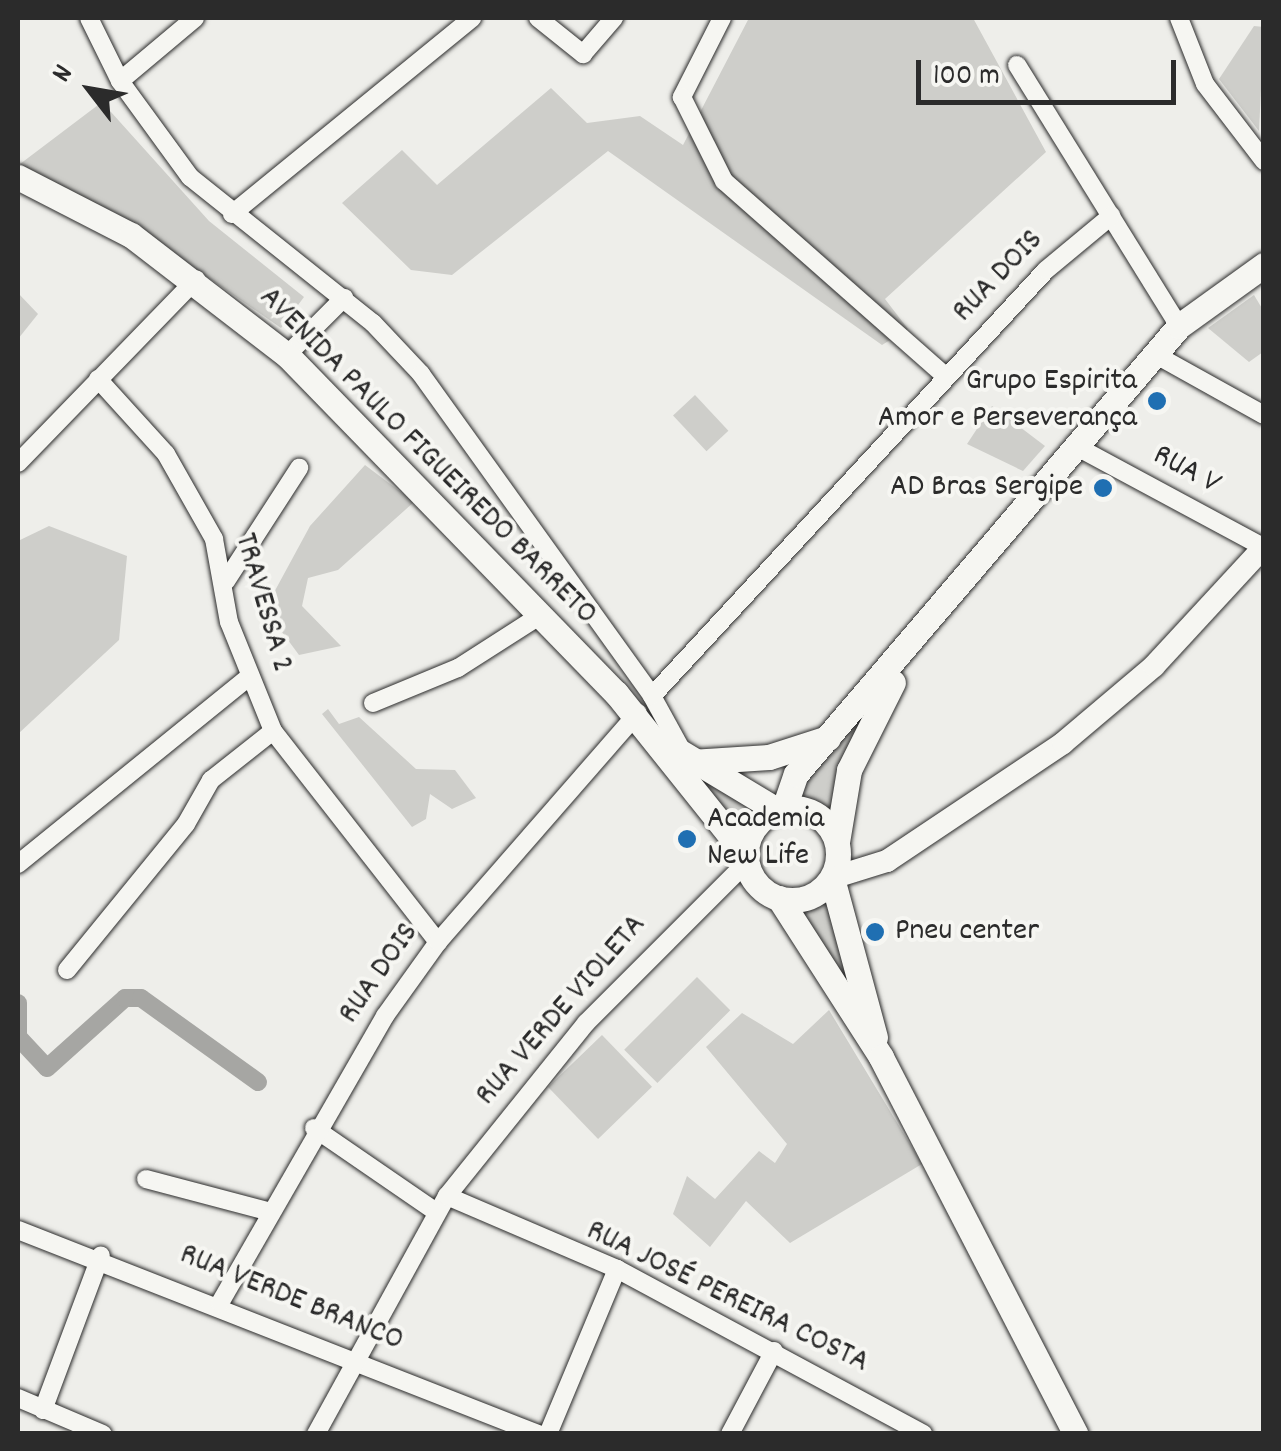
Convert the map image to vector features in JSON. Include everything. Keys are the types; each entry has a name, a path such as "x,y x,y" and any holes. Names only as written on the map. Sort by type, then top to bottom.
{"main road":[{"name":"AVENIDA PAULO FIGUEIREDO BARRETO","path":"18,177 196,279 287,355 687,761 781,809"},
{"path":"1076,1434 880,1057 779,898 747,859 752,833 781,809 787,788 828,738 910,652 1179,326 1264,266"},
{"path":"880,1057 832,878 849,770 910,652"},
{"name":"AVENIDA PAULO FIGUEIREDO BARRETO","path":"638,708 747,859"},
{"path":"687,761 769,757 828,738"},
{"path":"781,809 810,812 837,842"},
{"path":"779,898 809,897 832,878"}],"street":[{"path":"90,18 120,81 174,158 232,214 344,298 446,407 638,708"},
{"path":"120,81 195,18"},
{"path":"538,18 582,54 614,18"},
{"path":"722,18 682,97 724,182 945,376"},
{"path":"1180,18 1205,84 1264,161"},
{"path":"232,214 461,21"},
{"path":"1017,65 1179,326"},
{"name":"RUA DOIS","path":"220,1303 314,1128 438,942 638,708 945,376 1066,249 1111,216"},
{"path":"18,463 196,279"},
{"path":"287,355 344,298"},
{"path":"1158,356 1264,415"},
{"name":"TRAVESSA 2","path":"98,380 186,482 226,581 226,611 273,730 438,942"},
{"name":"RUA V","path":"1081,449 1264,547"},
{"path":"226,581 299,468"},
{"path":"832,878 887,861 1063,743 1154,666 1264,547"},
{"path":"372,703 458,668 541,614"},
{"path":"18,864 250,676"},
{"path":"67,970 186,824 210,780 273,730"},
{"name":"RUA VERDE VIOLETA","path":"316,1434 442,1204 586,1023 747,859"},
{"path":"314,1128 442,1204"},
{"path":"146,1178 267,1212"},
{"name":"RUA JOSÉ PEREIRA COSTA","path":"442,1204 617,1270 774,1351 896,1426 923,1434"},
{"name":"RUA VERDE BRANCO","path":"18,1230 102,1255 538,1434"},
{"path":"43,1410 102,1255"},
{"path":"548,1434 617,1270"},
{"path":"730,1434 774,1351"},
{"path":"18,1398 104,1434"}],"shaded area":[{"path":"749,18 973,18 1046,152 885,299 908,329 882,345 608,151 452,275 411,270 342,203 402,150 437,185 551,88 587,123 640,116 683,145"},
{"path":"1254,26 1264,27 1259,131 1219,79"},
{"path":"102,102 209,221 304,297 281,328 121,217 20,164"},
{"path":"18,293 38,314 18,339"},
{"path":"1254,295 1263,310 1263,352 1249,362 1208,328"},
{"path":"695,395 728,431 706,451 673,415"},
{"path":"992,406 1045,446 1023,471 967,444"},
{"path":"365,465 414,502 338,570 308,578 302,606 341,646 299,655 265,609 310,526"},
{"path":"49,526 127,556 119,640 18,734 18,541"},
{"path":"870,697 836,824 787,802"},
{"path":"328,709 339,724 359,717 416,769 455,770 476,798 452,809 430,794 426,819 412,827 322,714"},
{"path":"696,768 773,793 742,839"},
{"path":"834,893 863,1006 793,909 820,907"},
{"path":"697,977 730,1010 657,1083 624,1050"},
{"path":"829,1010 922,1164 790,1243 746,1201 710,1247 673,1214 687,1176 715,1199 759,1151 775,1163 787,1144 706,1047 742,1013 793,1044"},
{"path":"602,1035 652,1087 598,1139 548,1087"}],"waterway":[{"path":"18,1003 18,1037 47,1068 125,998 141,998 258,1082"}],"place":[{"name":"Grupo Espirita Amor e Perseverança","path":"1157,401"},
{"name":"AD Bras Sergipe","path":"1103,488"},
{"name":"Academia New Life","path":"687,839"},
{"name":"Pneu center","path":"875,932"}]}
